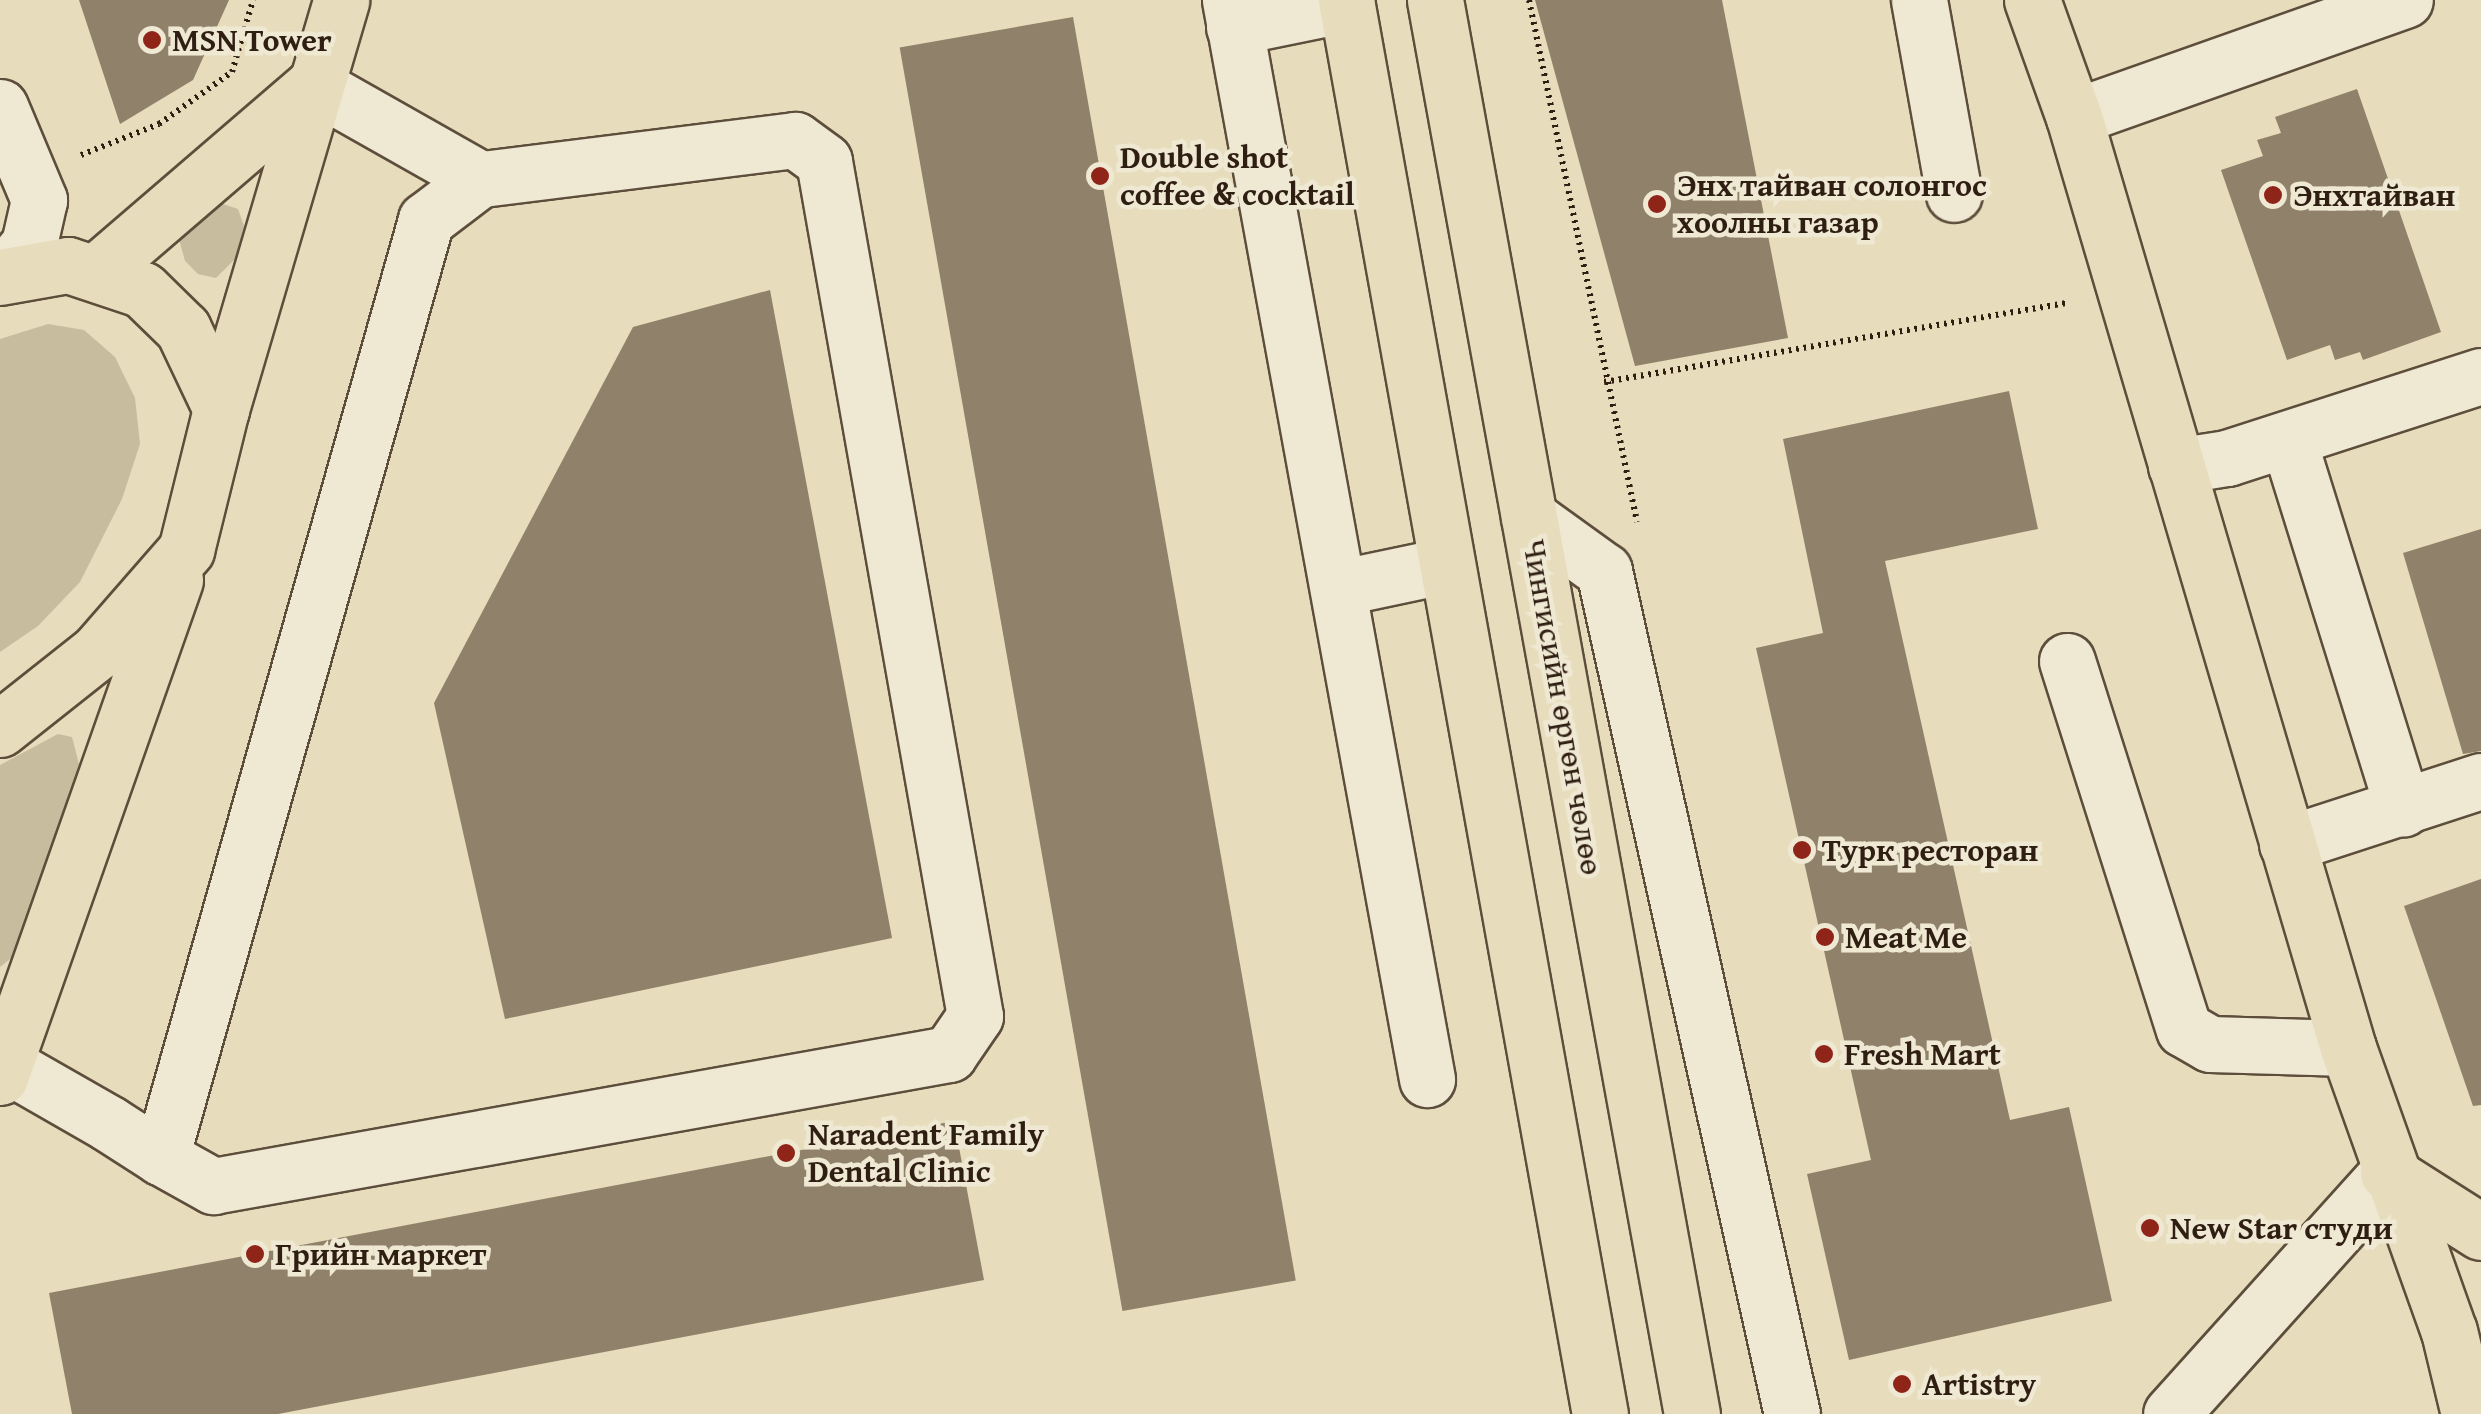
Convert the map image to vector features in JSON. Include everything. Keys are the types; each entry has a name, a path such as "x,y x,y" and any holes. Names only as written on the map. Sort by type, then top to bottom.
{"main road":[{"path":"2,1070 186,550 221,409 341,0"},
{"name":"Чингисийн өргөн чөлөө","path":"1435,0 1692,1414"},
{"path":"2032,0 2074,117 2348,1048 2388,1173 2449,1330 2469,1414"},
{"path":"1346,2 1600,1414"},
{"path":"98,271 314,86"},
{"path":"3,276 51,265 98,271 143,290 174,317 199,354 221,409"},
{"path":"0,728 97,652 186,550"},
{"path":"2388,1173 2481,1232"}],"street":[{"path":"1919,0 1954,194"},
{"path":"1346,2 1232,13 1427,1079"},
{"path":"2074,117 2386,4"},
{"path":"314,86 480,179"},
{"path":"0,108 39,200 36,227 3,276"},
{"path":"2,1070 213,1186 949,1054 975,1016 824,162 795,140 480,179 426,220 161,1156"},
{"path":"2176,466 2288,439 2481,376"},
{"path":"2288,439 2403,809"},
{"path":"1529,517 1604,571 1792,1414"},
{"path":"1338,588 1448,565"},
{"path":"2067,661 2184,1029 2210,1044 2348,1048"},
{"path":"2287,844 2481,781"},
{"path":"2171,1414 2388,1173"}],"path":[{"path":"29,174 159,124 232,72 253,0"},
{"path":"1604,382 2072,302"}],"shaded area":[{"path":"223,204 238,209 244,226 237,257 216,278 198,274 185,261 179,239 188,222"},
{"path":"48,324 84,330 115,357 135,398 140,444 122,499 80,582 38,626 0,652 0,339"},
{"path":"58,734 72,737 79,764 23,949 0,967 0,765"}],"building":[{"name":"MSN Tower","path":"79,0 229,0 193,80 120,124"},
{"path":"1535,0 1722,0 1788,338 1635,366"},
{"path":"1073,17 1296,1281 1122,1311 900,48"},
{"path":"2357,89 2441,332 2363,360 2360,352 2335,360 2330,345 2287,360 2221,170 2263,156 2257,140 2281,133 2275,117"},
{"path":"770,290 892,938 505,1019 434,703 633,327"},
{"path":"2009,391 2038,529 1885,561 2010,1120 2069,1107 2112,1301 1849,1360 1807,1174 1871,1160 1756,648 1823,633 1783,439"},
{"path":"2481,529 2481,751 2463,754 2403,553"},
{"path":"2481,879 2481,1105 2473,1106 2404,906"},
{"path":"954,1121 984,1280 278,1414 72,1414 49,1293"}],"place":[{"name":"MSN Tower","path":"152,40"},
{"name":"Double shot coffee & cocktail","path":"1100,176"},
{"name":"Энхтайван","path":"2273,195"},
{"name":"Энх тайван солонгос хоолны газар","path":"1657,204"},
{"name":"Турк ресторан","path":"1802,850"},
{"name":"Meat Me","path":"1825,937"},
{"name":"Fresh Mart","path":"1824,1054"},
{"name":"Naradent Family Dental Clinic","path":"786,1153"},
{"name":"New Star студи","path":"2150,1228"},
{"name":"Грийн маркет","path":"255,1254"},
{"name":"Artistry","path":"1902,1384"}]}
